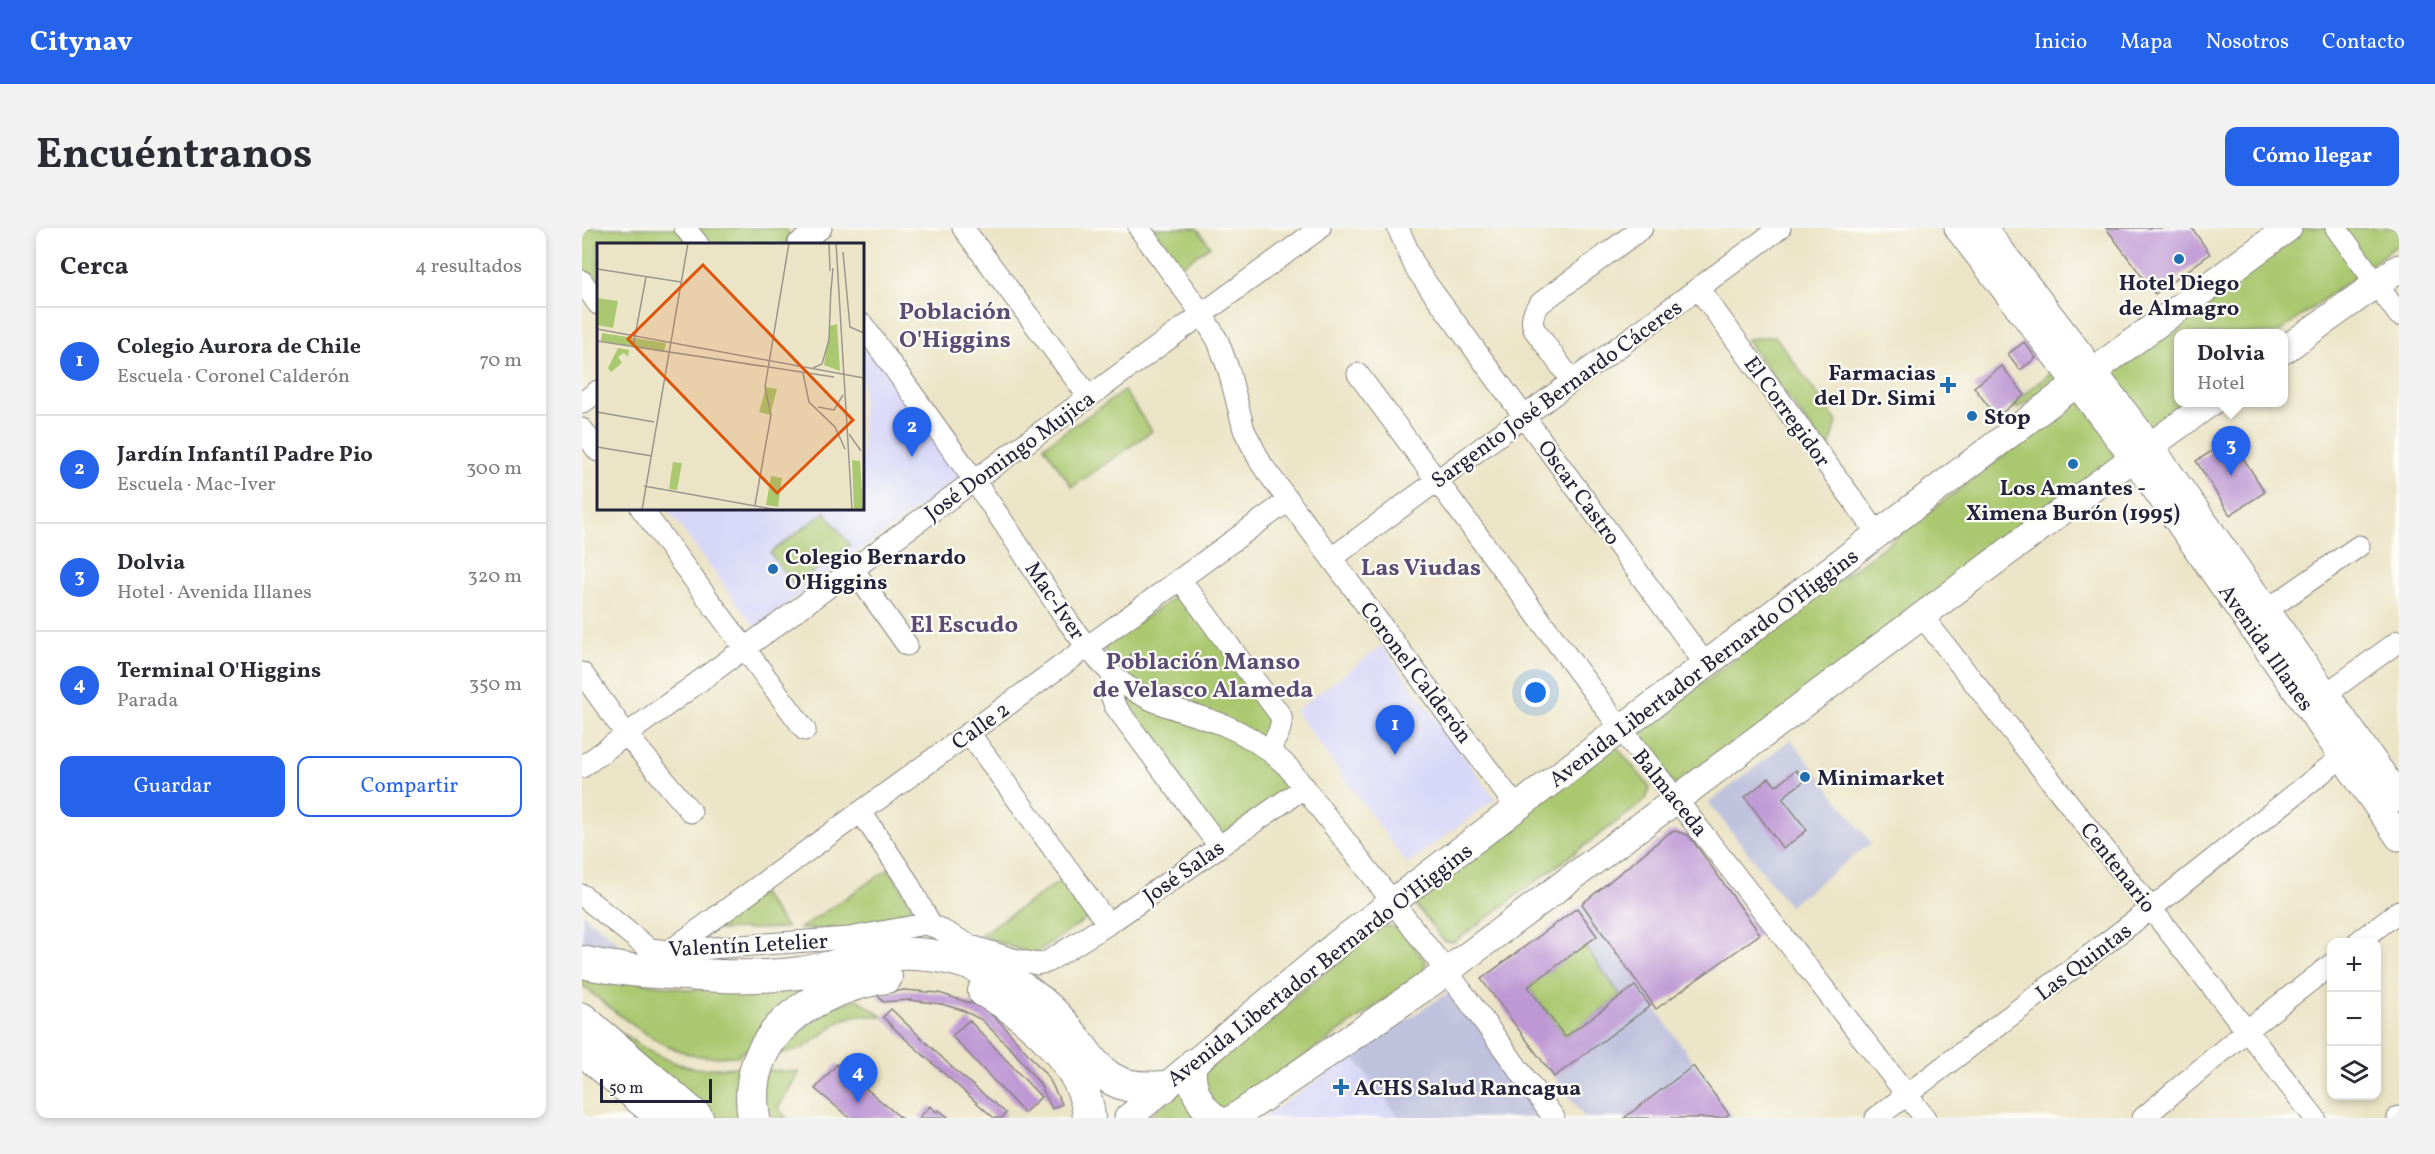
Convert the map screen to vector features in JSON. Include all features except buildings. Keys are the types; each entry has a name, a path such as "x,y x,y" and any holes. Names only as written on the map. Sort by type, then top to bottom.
{"highway":[{"path":"582,962 645,972 748,977 800,973 894,954 953,959 989,971 1036,998 1062,1022 1093,1063 1110,1079 1133,1088 1163,1087"},
{"path":"754,1118 751,1092 756,1066 773,1035 794,1014 819,998 854,984 886,977 917,975 974,987 1000,1000 1024,1017 1051,1044 1077,1077 1087,1100 1089,1118"},
{"path":"582,1019 697,1118"},
{"path":"582,1049 663,1118"}],"main road":[{"path":"1958,228 2084,378 2142,452"},
{"path":"1983,228 2084,378"},
{"name":"Avenida Libertador Bernardo O'Higgins","path":"1128,1118 1333,948 2084,378 2288,228"},
{"path":"2288,347 2399,268"},
{"path":"1233,1118 1447,971 2204,407"},
{"name":"Avenida Illanes","path":"2142,452 2266,609 2399,798"},
{"name":"Avenida Illanes","path":"2142,452 2399,837"},
{"path":"1193,1062 1192,1081 1195,1090 1202,1106 1216,1118"}],"street":[{"path":"685,228 697,243"},
{"path":"799,240 821,228"},
{"path":"963,228 1089,397"},
{"name":"Coronel Calderón","path":"1139,228 1202,314 1224,355 1240,417 1249,442 1262,465 1517,808"},
{"name":"José Domingo Mujica","path":"582,766 1320,228"},
{"name":"Oscar Castro","path":"1398,228 1416,269 1706,665"},
{"path":"1572,381 1534,329 1532,323 1534,311 1542,302 1642,228"},
{"name":"Sargento José Bernardo Cáceres","path":"1332,558 1780,228"},
{"path":"2336,228 2347,240 2376,285 2399,315"},
{"path":"582,281 597,303"},
{"name":"El Corregidor","path":"1698,288 1878,534"},
{"name":"Mac-Iver","path":"864,327 974,481 1087,647 1113,675 1133,692 1231,728 1269,750 1288,767 1447,971 1554,1118"},
{"name":"Balmaceda","path":"1358,374 1621,729 1924,1118"},
{"path":"582,403 597,392"},
{"path":"582,429 597,450"},
{"name":"Calle 2","path":"670,951 1289,500"},
{"path":"642,510 805,730"},
{"path":"2266,609 2359,546"},
{"path":"853,570 907,645"},
{"path":"1180,579 1281,716 1279,733 1269,750"},
{"name":"Centenario","path":"1922,616 2315,1118"},
{"path":"2326,693 2399,641"},
{"path":"582,673 627,734 691,812"},
{"path":"1113,675 1111,695 1114,706 1219,846"},
{"path":"969,733 1108,924"},
{"name":"Las Quintas","path":"1876,1118 2152,908 2343,756"},
{"name":"José Salas","path":"931,925 971,946 1027,963 1047,962 1108,924 1305,787"},
{"path":"861,812 907,881 931,925"},
{"name":"Valentín Letelier","path":"582,895 649,949 670,951 849,938 919,925 931,925"},
{"path":"2363,938 2399,911"},
{"path":"2143,1118 2246,1030 2327,967"}],"shaded area":[{"name":"Colegio Bernardo O'Higgins","path":"864,339 962,476 755,627 668,510 864,510"},
{"path":"1382,646 1495,799 1407,864 1295,711"},
{"path":"1791,739 1871,843 1789,906 1709,803"},
{"path":"1582,904 1733,1118 1585,1118 1481,979"},
{"path":"582,913 619,943 615,956 582,946"},
{"path":"1453,989 1546,1118 1399,1118 1353,1056"},
{"name":"ACHS Salud Rancagua","path":"1353,1056 1399,1118 1262,1118"}],"green space":[{"path":"582,228 678,228 689,243 597,243 597,289 582,267"},
{"path":"693,228 785,228 794,240 789,243 704,243"},
{"path":"1153,228 1197,228 1210,246 1181,266"},
{"path":"2299,228 2399,228 2399,244 2283,329 2174,329 2174,407 2179,407 2147,430 2102,373"},
{"path":"1775,336 1837,422 1828,452 1746,339"},
{"path":"2054,371 2061,375 2017,409 2012,403"},
{"path":"1124,391 1152,431 1072,487 1044,446"},
{"path":"2079,399 2125,458 1679,790 1634,735"},
{"path":"825,512 850,545 794,586 770,553"},
{"path":"1183,591 1274,715 1269,730 1294,785 1219,838 1118,704 1105,654 1105,646"},
{"path":"1615,745 1650,787 1646,800 1454,942 1444,941 1414,903 1417,892"},
{"path":"890,868 919,920 866,930 799,929"},
{"path":"1062,880 1088,918 1033,955 980,935"},
{"path":"761,893 787,928 710,930"},
{"path":"1383,926 1399,927 1426,962 1423,973 1216,1118 1147,1118 1283,1006"},
{"path":"1584,945 1621,996 1565,1037 1528,987"},
{"path":"582,973 690,990 800,981 799,999 752,1050 740,1052 740,1056 699,1056 668,1046 637,1028 582,985"},
{"path":"858,999 883,1017 846,1018 802,1049 777,1054 775,1051 831,1007"},
{"path":"585,1006 635,1042 676,1063 703,1069 742,1067 740,1118 708,1118"},
{"path":"763,1070 799,1072 778,1108 787,1118 758,1118"}],"place":[{"name":"Hotel Diego de Almagro","path":"2179,259"},
{"name":"Farmacias del Dr. Simi","path":"1948,385"},
{"name":"Stop","path":"1972,416"},
{"name":"Jardín Infantíl Padre Pio","path":"912,457"},
{"name":"Los Amantes - Ximena Burón (1995)","path":"2073,464"},
{"name":"Dolvia","path":"2231,476"},
{"name":"Colegio Bernardo O'Higgins","path":"773,569"},
{"name":"Colegio Aurora de Chile","path":"1395,755"},
{"name":"Minimarket","path":"1805,777"},
{"name":"ACHS Salud Rancagua","path":"1341,1087"},
{"name":"Terminal O'Higgins","path":"858,1103"}],"district":[{"name":"Población O'Higgins","path":"955,325"},
{"name":"Las Viudas","path":"1421,567"},
{"name":"El Escudo","path":"964,624"},
{"name":"Población Manso de Velasco Alameda","path":"1203,675"}]}
